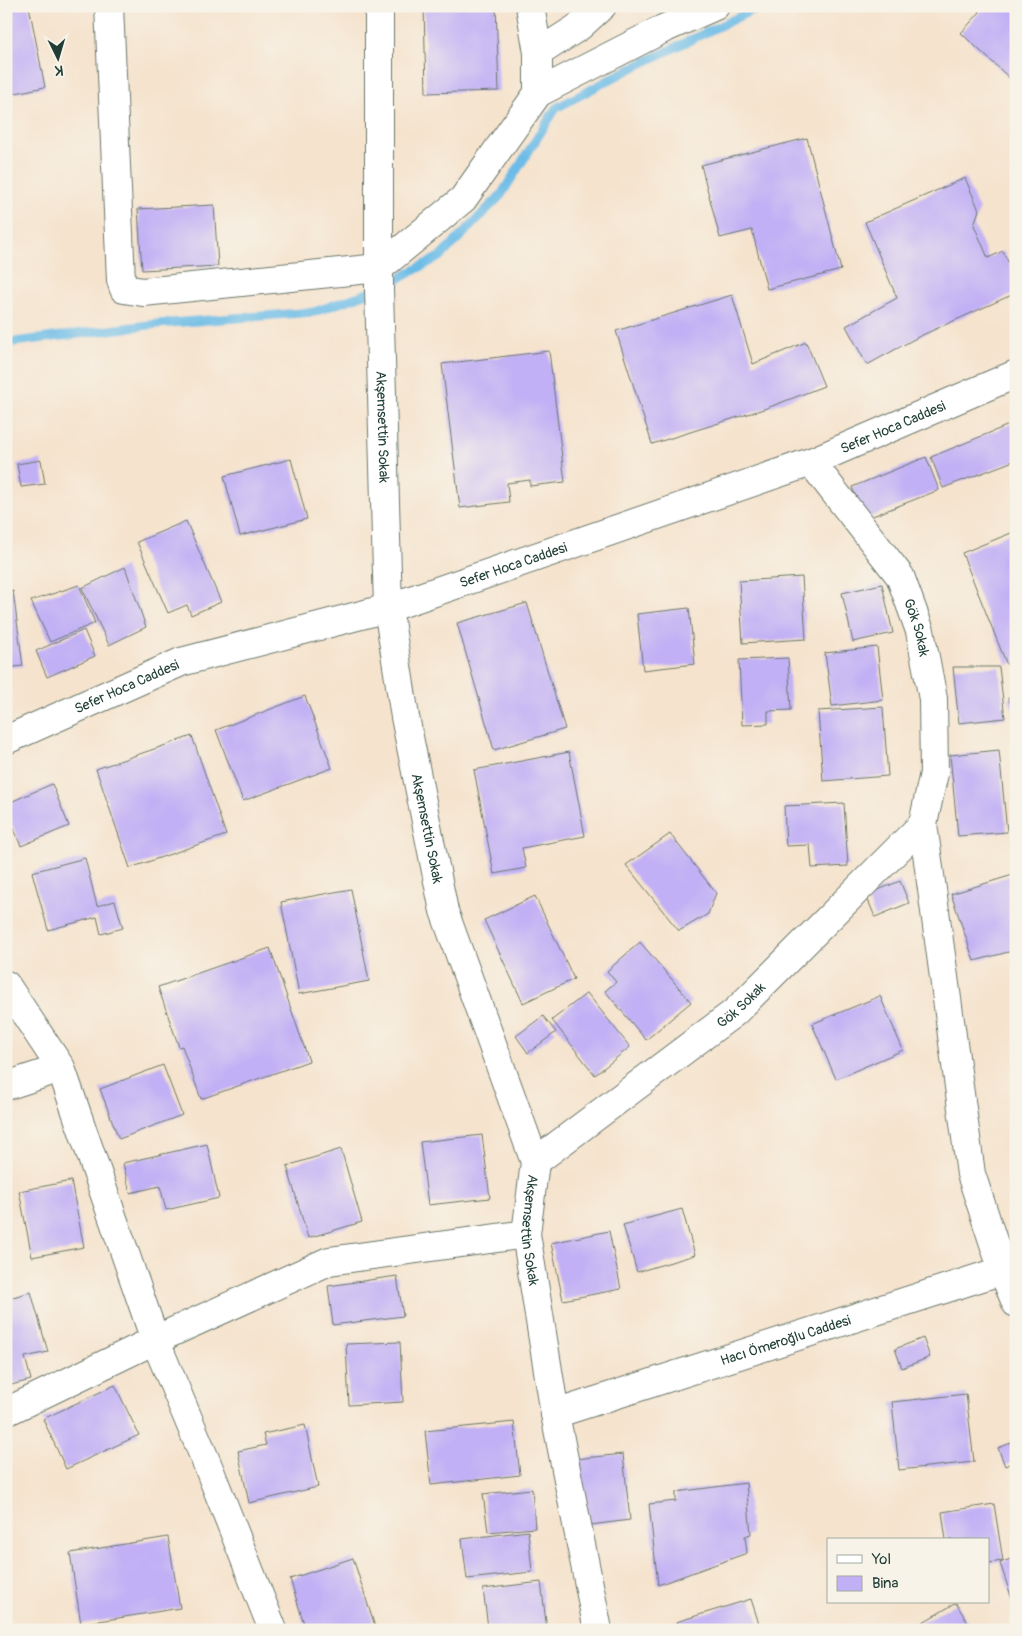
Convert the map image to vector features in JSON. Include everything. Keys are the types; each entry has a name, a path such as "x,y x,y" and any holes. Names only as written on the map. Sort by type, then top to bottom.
{"street":[{"path":"109,6 121,280 124,289 143,292 378,268 463,200 538,93 663,29 715,6"},
{"name":"Akşemsettin Sokak","path":"379,6 378,268 388,608 405,718 444,911 535,1162 526,1234 555,1414 598,1630"},
{"path":"530,6 538,54 538,93"},
{"path":"538,54 580,26 602,6"},
{"name":"Sefer Hoca Caddesi","path":"6,740 181,662 388,608 811,462 1016,374"},
{"name":"Gök Sokak","path":"811,462 900,576 920,631 933,699 934,746 934,773 923,824 971,1174 1009,1268 1016,1303"},
{"name":"Gök Sokak","path":"535,1162 735,1012 923,824"},
{"path":"6,985 60,1068 155,1340 208,1466 273,1630"},
{"path":"6,1086 60,1068"},
{"path":"6,1412 155,1340 329,1261 526,1234"},
{"name":"Hacı Ömeroğlu Caddesi","path":"555,1414 1009,1268"}],"building":[{"path":"6,6 29,6 45,87 6,95"},
{"path":"424,6 496,6 499,91 426,93"},
{"path":"978,6 1016,6 1016,84 961,33 980,12 976,8"},
{"path":"807,138 841,270 767,289 752,230 720,238 701,165"},
{"path":"965,178 979,210 974,225 988,258 1003,251 1016,279 1016,293 918,337 867,365 846,326 897,298 865,222"},
{"path":"214,205 218,266 142,270 138,209"},
{"path":"732,295 753,364 806,342 824,386 767,408 652,444 616,331"},
{"path":"549,351 565,482 530,486 530,480 507,483 509,502 460,508 442,364"},
{"path":"1016,422 1016,460 943,488 931,457"},
{"path":"926,457 939,490 865,519 852,487"},
{"path":"291,459 307,519 240,536 224,476"},
{"path":"41,460 45,484 21,487 17,464"},
{"path":"186,521 221,602 191,615 187,605 168,613 137,542"},
{"path":"1016,531 1016,661 1007,665 962,553"},
{"path":"125,567 146,627 109,645 82,588"},
{"path":"802,577 806,639 743,643 739,581"},
{"path":"882,584 893,633 853,642 842,593"},
{"path":"79,585 95,623 50,642 31,601"},
{"path":"13,591 23,666 6,668 6,592"},
{"path":"527,603 565,729 494,750 457,623"},
{"path":"689,608 695,664 643,670 637,614"},
{"path":"84,630 95,656 47,677 36,651"},
{"path":"877,647 883,700 832,706 825,653"},
{"path":"788,658 791,710 768,711 768,724 742,725 739,660"},
{"path":"953,667 999,667 1005,718 959,723"},
{"path":"1016,695 1016,717 1008,698"},
{"path":"305,696 332,768 243,801 216,730"},
{"path":"883,707 888,776 823,781 818,711"},
{"path":"192,736 226,835 130,868 96,769"},
{"path":"999,750 1007,832 958,836 950,755"},
{"path":"569,752 585,836 522,848 526,868 494,874 474,770"},
{"path":"52,784 69,826 21,846 6,810 6,804"},
{"path":"844,803 848,866 812,868 810,845 786,846 784,806"},
{"path":"670,834 716,893 708,914 679,931 626,865"},
{"path":"85,858 97,906 115,901 123,928 101,934 97,917 48,930 32,872"},
{"path":"1016,874 1016,950 974,961 951,894"},
{"path":"900,881 909,903 875,917 866,895"},
{"path":"351,889 369,981 299,994 281,902"},
{"path":"535,896 574,979 523,1003 484,920"},
{"path":"640,942 691,1002 646,1040 605,991 616,982 607,971"},
{"path":"270,948 309,1061 201,1099 182,1046 179,1047 158,987"},
{"path":"587,993 630,1047 595,1075 552,1020"},
{"path":"880,996 903,1050 836,1079 812,1024"},
{"path":"543,1016 556,1032 528,1053 516,1036"},
{"path":"163,1065 182,1115 119,1139 100,1089"},
{"path":"482,1135 490,1198 428,1205 420,1142"},
{"path":"207,1144 219,1198 166,1210 160,1186 130,1193 123,1163"},
{"path":"341,1149 362,1222 308,1238 287,1166"},
{"path":"71,1181 84,1247 32,1257 19,1191"},
{"path":"682,1209 695,1255 637,1272 623,1225"},
{"path":"609,1231 621,1289 563,1300 551,1243"},
{"path":"397,1276 403,1316 333,1325 328,1286"},
{"path":"31,1292 48,1352 25,1357 31,1380 7,1386 6,1299"},
{"path":"923,1338 930,1357 902,1368 895,1349"},
{"path":"400,1342 403,1402 349,1405 346,1344"},
{"path":"115,1385 139,1435 66,1469 43,1419"},
{"path":"966,1394 974,1462 899,1470 892,1402"},
{"path":"514,1422 520,1475 431,1485 425,1431"},
{"path":"305,1425 318,1487 249,1503 238,1451 266,1445 263,1434"},
{"path":"1016,1441 1016,1461 1005,1466 998,1448"},
{"path":"623,1454 630,1520 582,1526 575,1459"},
{"path":"746,1483 751,1534 745,1536 747,1553 658,1585 649,1504 676,1501 676,1492"},
{"path":"532,1489 535,1528 488,1532 483,1494"},
{"path":"994,1504 1003,1561 990,1563 990,1538 946,1538 942,1512"},
{"path":"528,1531 532,1572 467,1579 462,1539"},
{"path":"168,1537 180,1608 81,1624 70,1553"},
{"path":"1016,1557 1016,1608 1015,1608 1000,1563"},
{"path":"353,1558 376,1630 306,1630 290,1579"},
{"path":"541,1582 547,1630 480,1630 480,1628 488,1627 483,1589"},
{"path":"751,1599 761,1630 679,1630 676,1622"},
{"path":"957,1604 972,1630 909,1630"}],"waterway":[{"path":"6,343 157,324 314,312 379,289 441,256 501,195 556,108 622,73 761,6"}]}
